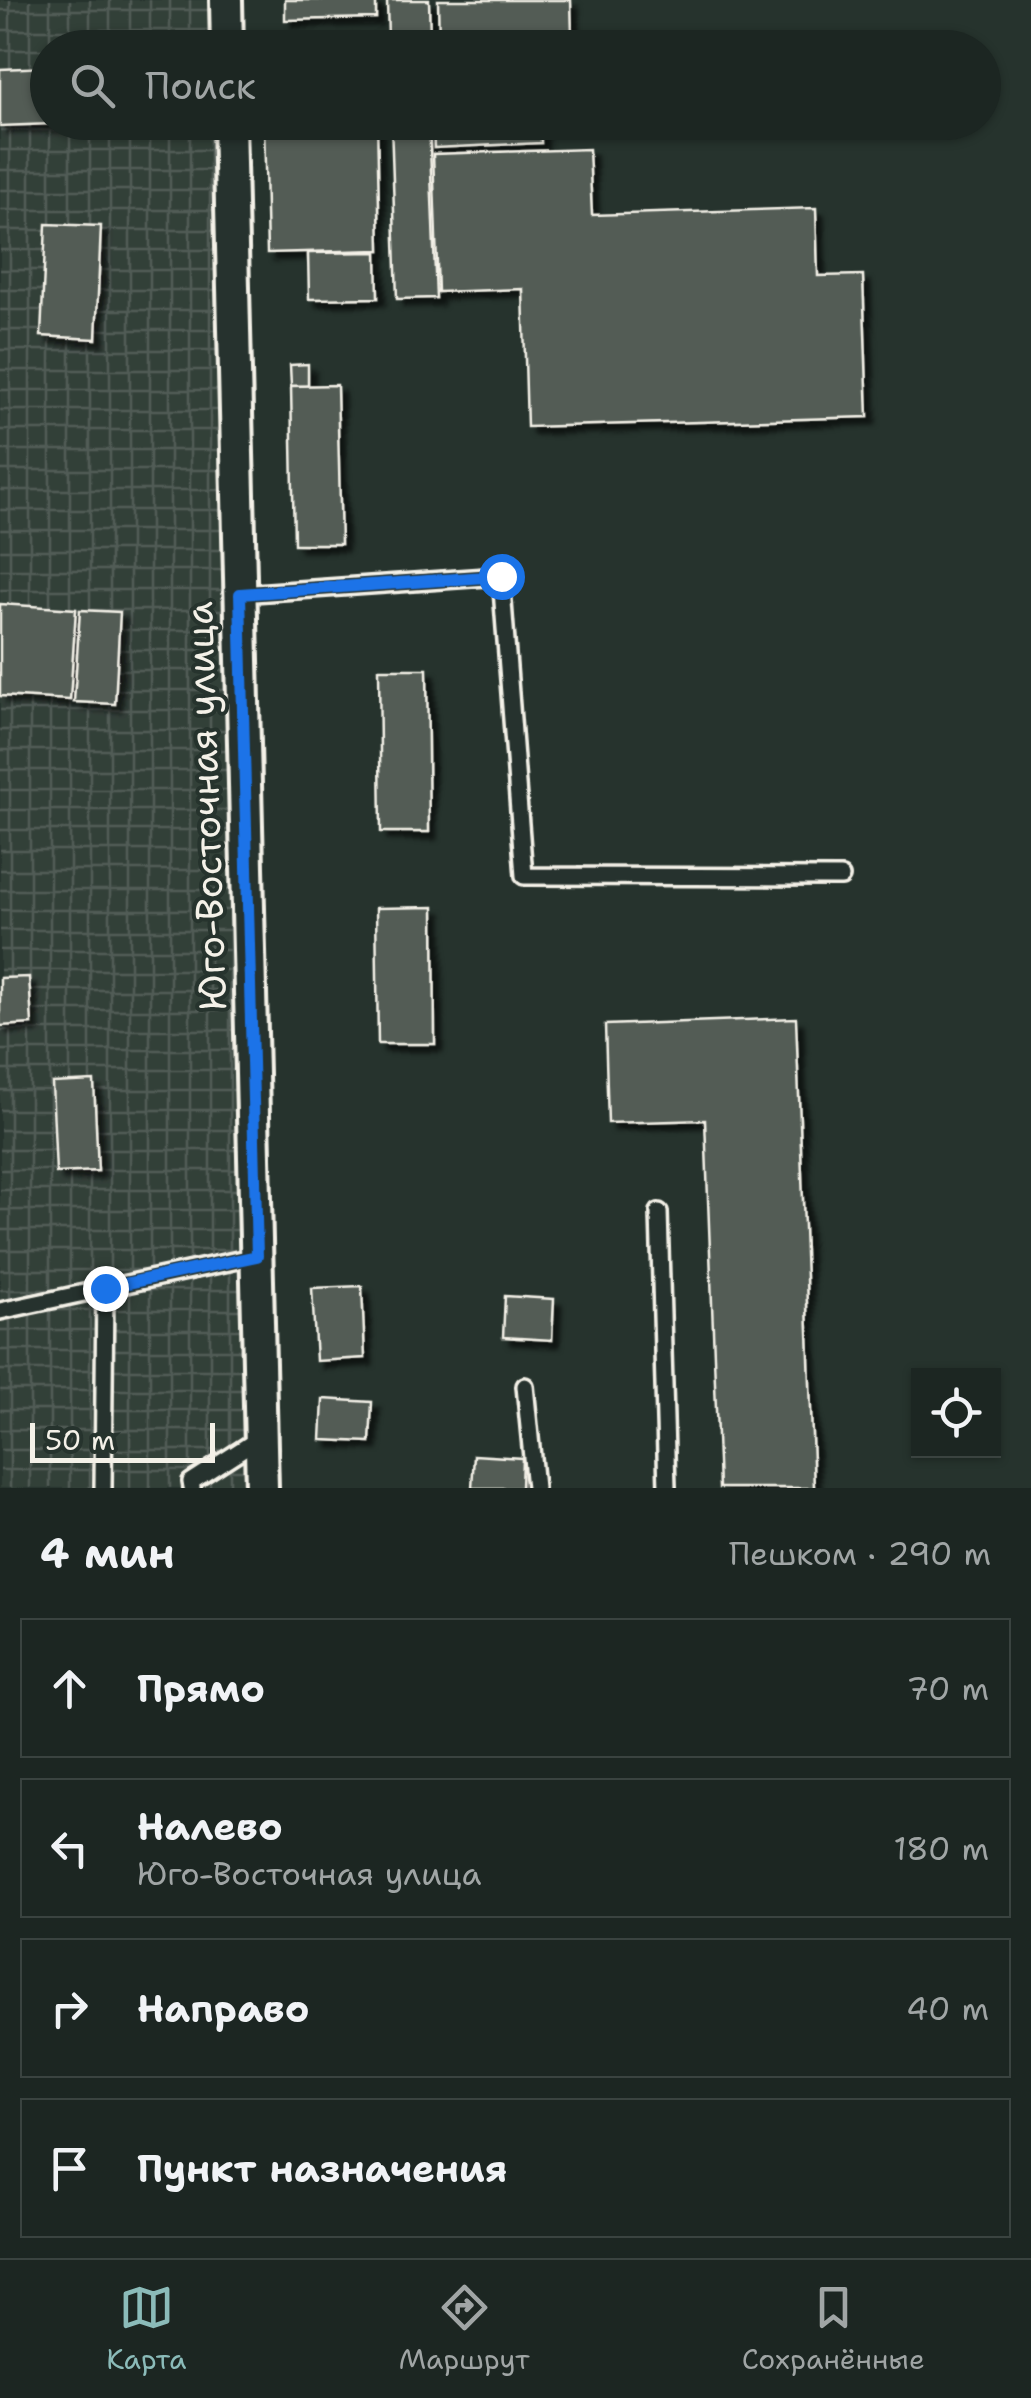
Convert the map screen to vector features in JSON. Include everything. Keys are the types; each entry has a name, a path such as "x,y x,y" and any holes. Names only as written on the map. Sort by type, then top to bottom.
{"street":[{"path":"226,0 227,30"},
{"name":"Юго-Восточная улица","path":"229,140 262,1488"}],"lane":[{"path":"240,594 501,576 524,876 842,876"},
{"path":"658,1212 667,1488"},
{"path":"0,1310 257,1256"},
{"path":"102,1488 105,1288"},
{"path":"525,1386 534,1488"},
{"path":"192,1488 192,1482 260,1437"}],"shaded area":[{"path":"0,0 214,0 215,30 30,30 30,140 217,140 248,1488 0,1488"}],"building":[{"path":"285,0 376,0 376,18 285,20"},
{"path":"387,0 429,0 430,30 388,30"},
{"path":"438,0 571,0 572,30 439,30"},
{"path":"30,68 30,125 0,126 0,69"},
{"path":"264,140 377,140 380,250 267,253"},
{"path":"392,140 430,140 436,298 397,299"},
{"path":"434,140 541,140 541,143 434,148"},
{"path":"589,149 592,215 816,208 818,276 863,275 868,417 527,427 523,289 438,292 433,154"},
{"path":"46,224 101,226 96,339 41,336"},
{"path":"377,252 378,298 309,299 308,253"},
{"path":"308,364 308,386 291,386 290,365"},
{"path":"337,385 341,544 294,544 291,386"},
{"path":"0,604 76,609 70,700 0,696"},
{"path":"80,610 120,612 115,704 74,702"},
{"path":"379,669 427,669 429,832 381,832"},
{"path":"434,907 435,1044 378,1044 376,908"},
{"path":"29,977 32,1024 0,1026 0,978"},
{"path":"796,1018 814,1488 719,1488 705,1120 608,1123 605,1025"},
{"path":"94,1081 98,1171 56,1173 52,1083"},
{"path":"362,1286 365,1358 316,1361 312,1288"},
{"path":"505,1296 554,1299 552,1340 503,1337"},
{"path":"323,1399 372,1402 370,1442 321,1440"},
{"path":"474,1455 522,1458 521,1488 472,1488"}],"route":[{"path":"105,1288 257,1256 240,594 501,576"}]}
